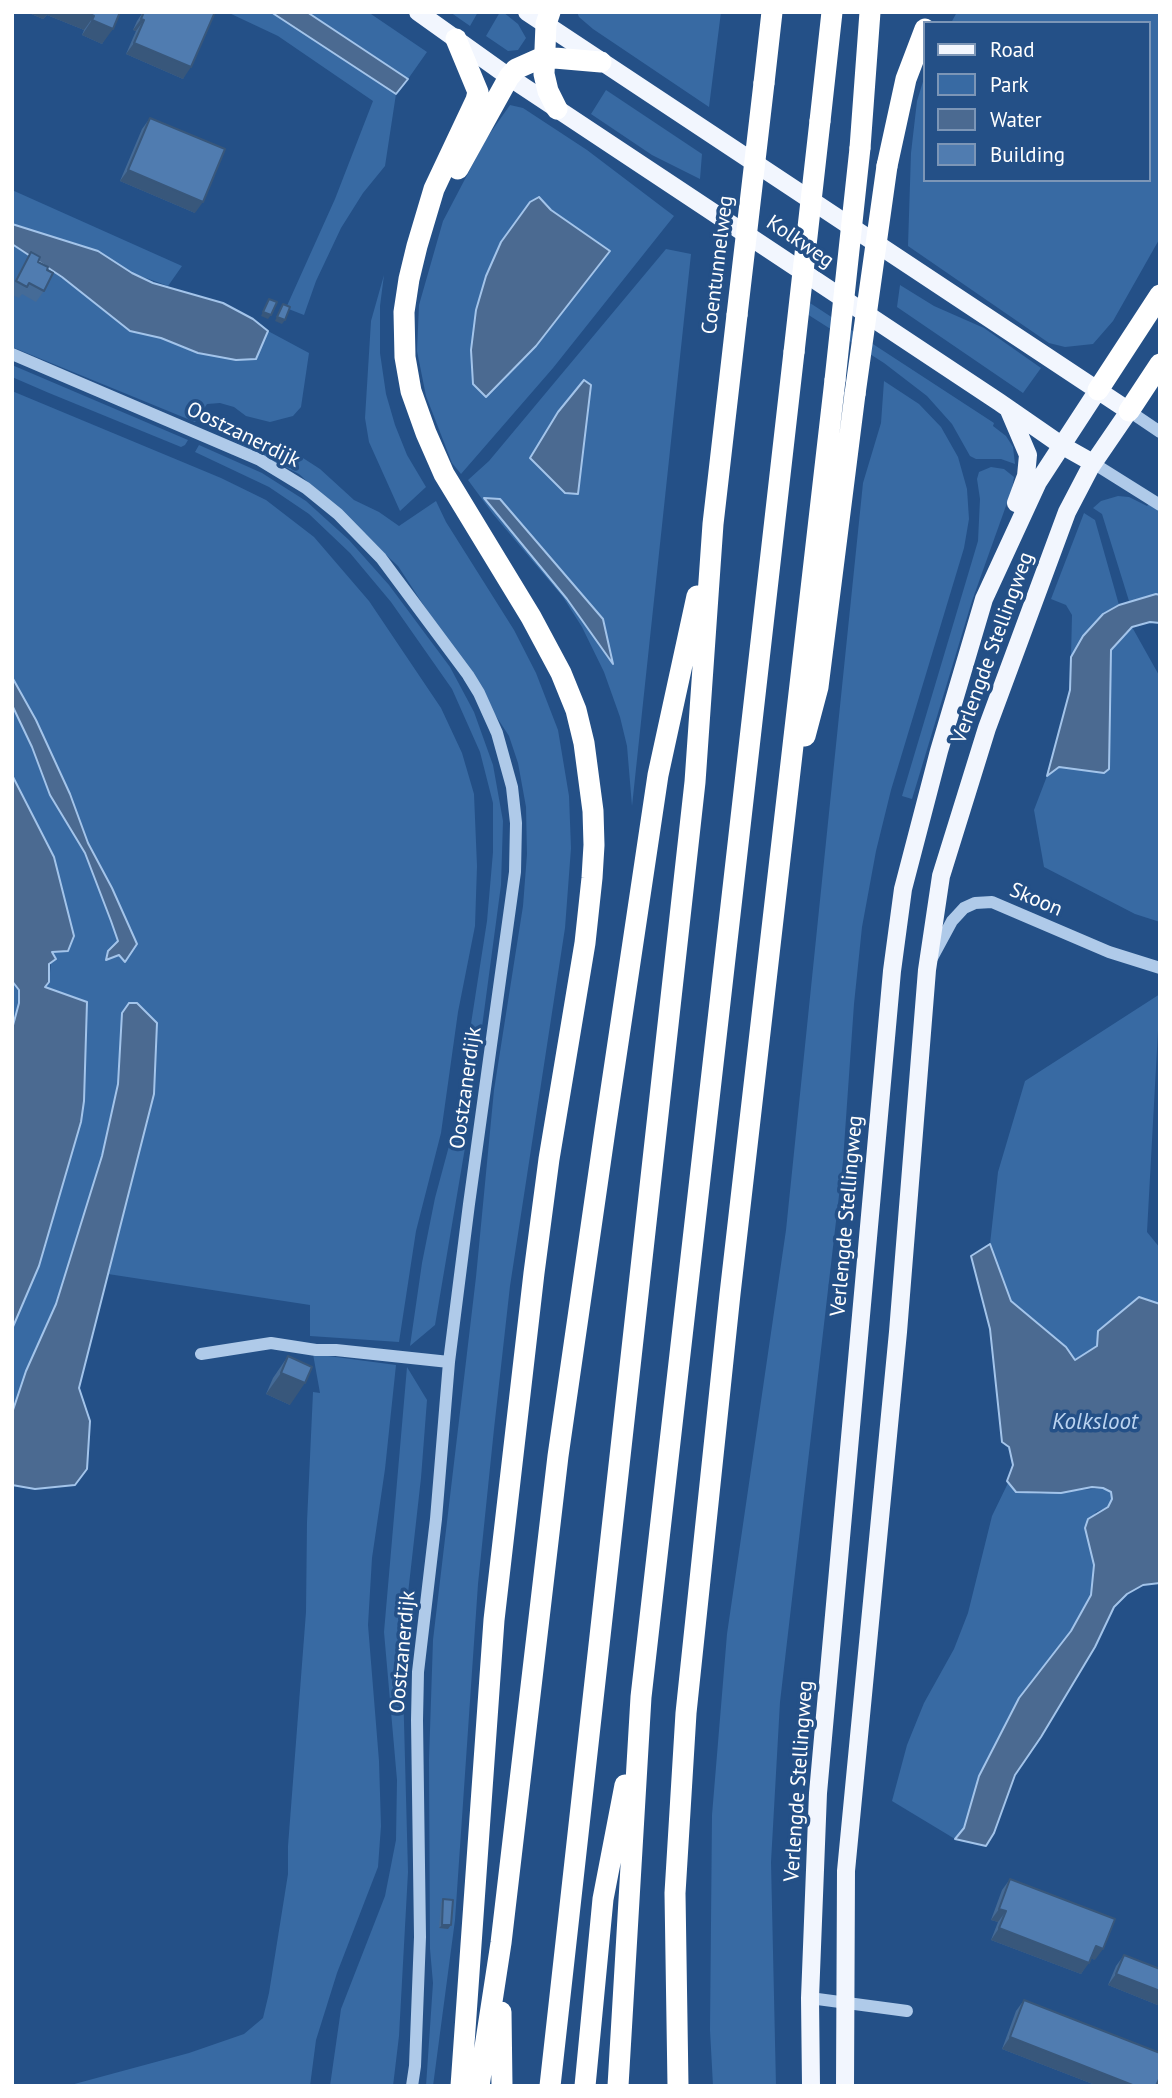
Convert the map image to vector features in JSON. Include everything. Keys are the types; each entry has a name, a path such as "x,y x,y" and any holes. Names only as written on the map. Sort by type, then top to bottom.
{"highway":[{"name":"Coentunnelweg","path":"713,524 772,12"},
{"path":"618,2086 641,1697 832,12"},
{"path":"678,2086 676,1893 686,1713 721,1377 835,380 860,148 870,12"},
{"path":"548,18 543,57 544,74 548,91 557,108"},
{"path":"785,816 818,687 887,166 906,79 923,34"},
{"path":"456,39 478,92 434,189 409,279 404,312 405,357 411,391 444,474 531,617 561,673 576,710 584,743 593,811 593,878 534,1273 494,1620 461,2086"},
{"path":"417,246 509,77 523,65 543,57 601,62"},
{"path":"1098,390 1160,295"},
{"path":"1129,411 1160,363"},
{"path":"480,2086 501,1943 558,1456 634,934 658,775 713,524"},
{"path":"550,2086 695,782 713,524"},
{"path":"585,2086 603,1899 641,1697"},
{"path":"501,1943 502,2086"}],"main road":[{"name":"Kolkweg","path":"418,12 509,77 1061,445 1093,463"},
{"name":"Kolkweg","path":"527,12 548,18 601,62 1129,411"},
{"name":"Verlengde Stellingweg","path":"811,2086 810,1998 818,1793 892,971 903,889 939,751 984,599 1038,482 1098,390"},
{"path":"984,599 997,549 1024,484 1029,461 1026,448 1007,408"},
{"name":"Verlengde Stellingweg","path":"845,2086 846,1871 896,1346 926,970 941,876 986,728 1067,512 1093,463 1129,411"}],"street":[{"name":"Oostzanerdijk","path":"12,354 282,472 306,488 360,534 411,595 468,675 489,714 512,787 516,823 515,872 449,1362 436,1519 418,1672 416,1720 420,1937 412,2086"},
{"name":"Kolkweg","path":"1129,411 1160,432"},
{"name":"Kolkweg","path":"1093,463 1160,505"},
{"name":"Skoon","path":"926,970 952,921 964,908 992,902 1109,952 1160,968"},
{"path":"201,1354 271,1343 316,1350 449,1362"},
{"path":"810,1998 907,2011"}],"green space":[{"path":"227,12 271,12 396,94 385,166 363,193 341,228 316,281 304,315 286,308 335,199 373,101 278,36"},
{"path":"307,12 368,12 427,52 408,79"},
{"path":"450,12 478,12 470,26"},
{"path":"500,12 518,24 526,38 518,50 508,51 486,36"},
{"path":"577,12 721,12 709,107 593,29"},
{"path":"957,12 1160,12 1160,238 1113,321 1093,344 1065,347 1049,343 908,246 911,153 917,101 923,82 923,182 1151,182 1151,21 952,21"},
{"path":"606,90 702,154 700,179 652,155 591,114"},
{"path":"510,105 523,108 587,150 674,216 553,368 461,474 452,463 426,396 417,351 419,305 443,221 486,139","holes":["539,198 551,210 609,251 536,346 502,382 476,310 486,276 501,242 530,202"]},
{"path":"12,190 182,266 168,286 132,273 98,251 20,228 12,224"},
{"path":"12,244 62,277 130,331 161,338 198,353 256,359 268,331 309,353 301,407 293,416 270,422 246,416 234,407 220,403 207,404 195,422 12,347"},
{"path":"666,249 691,254 632,806 627,746 620,717 604,672 582,627 563,597 468,480 489,461","holes":["540,444 565,493 530,458"]},
{"path":"384,275 380,306 380,353 386,394 407,455 426,487 400,511 369,442 365,418 371,321"},
{"path":"900,285 934,306 984,328 1041,368 1023,393 897,307"},
{"path":"810,303 994,423 993,426 1006,436 1013,447 1015,464 1001,459 976,459 970,456 952,424 927,396 884,363 807,314"},
{"path":"12,365 188,440 181,447 49,393 12,377"},
{"path":"884,381 919,404 941,427 958,457 967,489 969,519 964,548 891,790 862,927 843,1161 780,1702 771,1862 776,2086 713,2086 710,2030 712,1815 727,1634 786,1230 863,483 881,423"},
{"path":"12,391 221,478 266,500 314,537 369,601 441,708 462,753 474,794 477,866 475,926 458,1012 441,1133 416,1231 399,1342 310,1336 310,1305 108,1274 154,1094 157,1023 138,1003 122,1013 118,1084 102,1156 56,1304 26,1371 12,1413 12,1329 39,1266 81,1122 87,1002 44,987 49,982 60,882 54,857 12,775 12,705 50,795 85,853 111,921 118,941 108,951 107,959 119,955 125,961 137,944 88,843 70,794 36,720 12,677"},
{"path":"226,425 286,447 320,469 354,500 379,512 399,526 436,501 446,522 514,630 536,673 558,730 569,796 571,848 565,928 510,1286 478,1584 455,1920 433,2086 426,2086 433,1983 430,1949 429,1760 433,1640 476,1277 494,1090 523,906 527,854 526,807 518,763 509,736 398,566 299,474 216,432"},
{"path":"199,445 262,473 306,501 349,540 389,585 450,667 474,712 493,765 503,821 501,885 469,1124 435,1325 410,1346 435,1198 456,1120 487,921 493,852 493,803 480,752 452,689 391,602 350,553 309,514 269,487 195,452"},
{"path":"991,467 1004,469 1014,477 1012,489 972,601 912,799 902,796 978,541 980,499 977,479 979,472"},
{"path":"1118,496 1129,497 1147,506 1149,504 1160,511 1160,595 1129,601 1102,514 1093,508 1101,501"},
{"path":"1084,513 1095,520 1119,605 1103,614 1083,636 1071,657 1072,615 1066,605 1051,599"},
{"path":"1132,627 1160,677 1160,922 1135,914 1044,867 1034,810 1047,776 1059,767 1104,773 1109,769 1110,650"},
{"path":"12,981 19,990 19,1003 12,1029"},
{"path":"1160,994 1147,1232 1160,1248 1160,1304 1139,1297 1097,1346 1075,1360 1065,1347 1011,1301 990,1244 998,1172 1025,1081"},
{"path":"313,1354 396,1365 372,1558 368,1625 379,1761 381,1826 378,1867 337,1973 316,2040 310,2086 67,2086 189,2053 244,2034 263,2018 288,1874 306,1612 313,1392 320,1393"},
{"path":"407,1367 427,1400 402,1647 408,1872 399,2036 393,2086 330,2086 341,2009 385,1896 396,1840 397,1780 384,1632"},
{"path":"1008,1483 1017,1492 1040,1494 1103,1488 1111,1492 1113,1499 1108,1507 1096,1512 1085,1528 1094,1565 1091,1595 1071,1631 1019,1698 979,1776 964,1828 955,1839 892,1801 907,1745 924,1703 954,1649 968,1613 992,1516"}],"water":[{"path":"271,12 307,12 408,79 396,94"},
{"path":"539,197 551,210 610,251 536,346 486,397 473,384 471,350 476,310 486,276 501,242 530,202"},
{"path":"12,224 98,251 153,283 223,303 253,319 268,331 256,359 236,360 198,353 161,338 130,331 62,277 12,244"},
{"path":"584,380 591,385 578,494 565,493 530,458 558,412"},
{"path":"484,498 500,499 603,619 613,664 567,599"},
{"path":"1160,595 1160,623 1150,622 1132,627 1111,650 1109,769 1104,773 1059,767 1047,776 1070,690 1071,657 1083,636 1103,614 1119,605"},
{"path":"12,677 36,720 70,794 88,843 137,944 125,962 119,955 106,960 108,951 118,941 85,853 50,795 12,705"},
{"path":"12,775 54,857 74,936 68,951 52,952 56,959 49,964 49,982 45,987 87,1002 81,1122 39,1266 12,1329 12,1029 19,1003 19,990 12,981"},
{"path":"129,1003 137,1003 157,1023 154,1094 79,1388 90,1421 87,1469 75,1485 35,1489 12,1485 12,1413 26,1371 56,1304 102,1156 118,1084 122,1013"},
{"name":"Kolksloot","path":"990,1244 1011,1301 1066,1347 1075,1360 1097,1346 1098,1331 1139,1297 1160,1304 1160,1583 1143,1585 1127,1594 1114,1607 1095,1647 1015,1775 994,1833 986,1846 955,1839 964,1828 979,1776 1019,1698 1071,1631 1091,1595 1094,1565 1085,1528 1088,1519 1108,1507 1112,1499 1111,1492 1092,1487 1061,1493 1016,1492 1007,1481 1013,1465 1009,1447 1002,1442 990,1329 971,1256"}],"building":[{"path":"86,12 120,12 113,29 92,20 94,16"},
{"path":"144,12 215,12 191,67 134,43 144,20 141,19"},
{"path":"150,118 225,149 203,202 128,170"},
{"path":"31,252 40,257 38,262 53,273 44,291 29,283 27,287 16,281"},
{"path":"269,299 277,302 271,315 263,312"},
{"path":"283,304 290,307 285,320 277,317"},
{"path":"288,1356 312,1367 305,1383 281,1373"},
{"path":"1010,1879 1115,1919 1103,1949 1096,1946 1089,1963 999,1928 1006,1911 999,1909"},
{"path":"443,1899 453,1900 451,1925 442,1925"},
{"path":"1124,1955 1160,1969 1160,1991 1116,1974"},
{"path":"1024,2000 1160,2053 1160,2077 1156,2086 1135,2086 1010,2037"}]}
